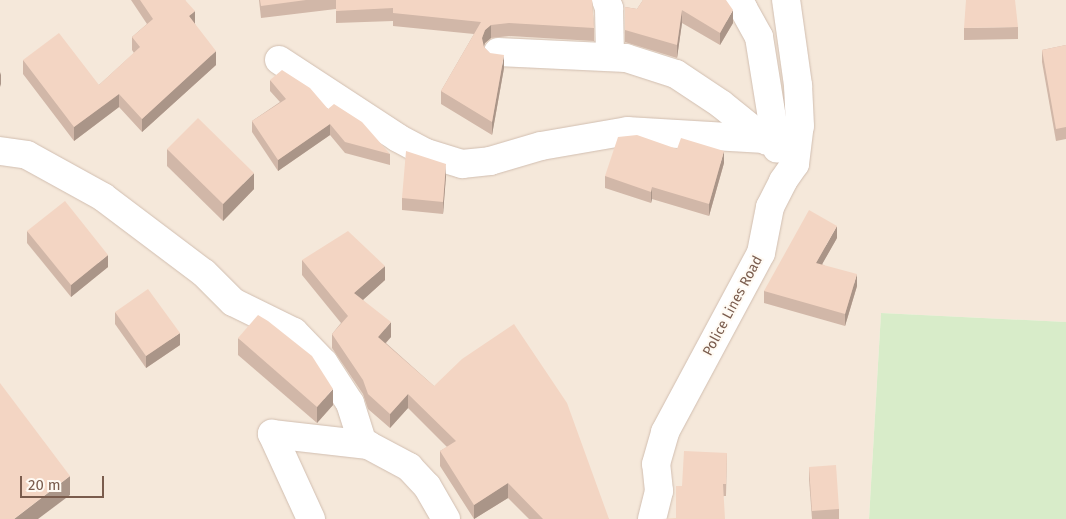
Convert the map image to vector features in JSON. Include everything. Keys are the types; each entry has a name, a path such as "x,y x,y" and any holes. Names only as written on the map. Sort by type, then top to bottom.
{"street":[{"path":"606,0 609,8 610,57"},
{"path":"736,0 743,8 759,37 779,151"},
{"name":"Police Lines Road","path":"652,519 659,491 656,464 665,432 761,254 770,207 783,181 779,151 800,126 798,85 786,0"},
{"path":"498,52 626,58 676,74 721,104 779,151"},
{"path":"279,60 405,142 426,153 462,164 490,161 541,146 628,131 779,151"},
{"path":"0,150 27,155 104,198 204,273 233,302 294,332 324,363 350,403 363,444"},
{"path":"311,519 272,434 363,444 409,467 431,491 446,519"}],"shaded area":[{"path":"0,0 1066,0 1066,322 881,313 869,519 0,519"}],"green space":[{"path":"881,313 1066,322 1066,519 869,519"}],"building":[{"path":"140,0 185,0 195,11 189,16 216,51 142,119 119,94 74,127 23,60 59,33 99,85 140,47 132,37 153,19"},
{"path":"260,0 306,0 261,6"},
{"path":"336,0 592,0 594,28 509,23 491,25 485,30 482,38 484,47 490,53 504,55 492,122 441,91 481,22 393,13 393,8 336,11"},
{"path":"643,0 726,0 733,10 720,33 682,10 677,45 625,30 625,7 637,9"},
{"path":"966,0 1015,0 1018,27 964,28"},
{"path":"1066,45 1066,127 1056,129 1042,50"},
{"path":"282,70 310,88 328,109 334,104 362,122 390,154 345,142 330,124 278,160 252,121 286,99 270,80"},
{"path":"198,118 254,173 223,204 167,149"},
{"path":"637,135 677,149 681,138 724,151 709,204 652,187 651,192 605,176 618,137"},
{"path":"406,151 446,164 443,202 402,198"},
{"path":"65,201 108,255 71,285 27,231"},
{"path":"809,210 837,226 816,263 857,274 845,314 764,291"},
{"path":"348,231 385,266 354,293 391,322 378,337 434,386 462,359 514,324 567,403 609,519 543,519 508,483 474,505 440,451 456,441 408,394 390,414 368,394 363,380 332,334 348,316 302,260"},
{"path":"148,289 180,333 146,356 115,312"},
{"path":"258,315 312,356 333,389 317,407 238,338"},
{"path":"0,383 70,476 14,519 0,519"},
{"path":"684,451 727,453 726,484 723,484 725,519 662,519 676,518 676,486 682,486"},
{"path":"836,465 839,509 812,511 809,467"}]}
